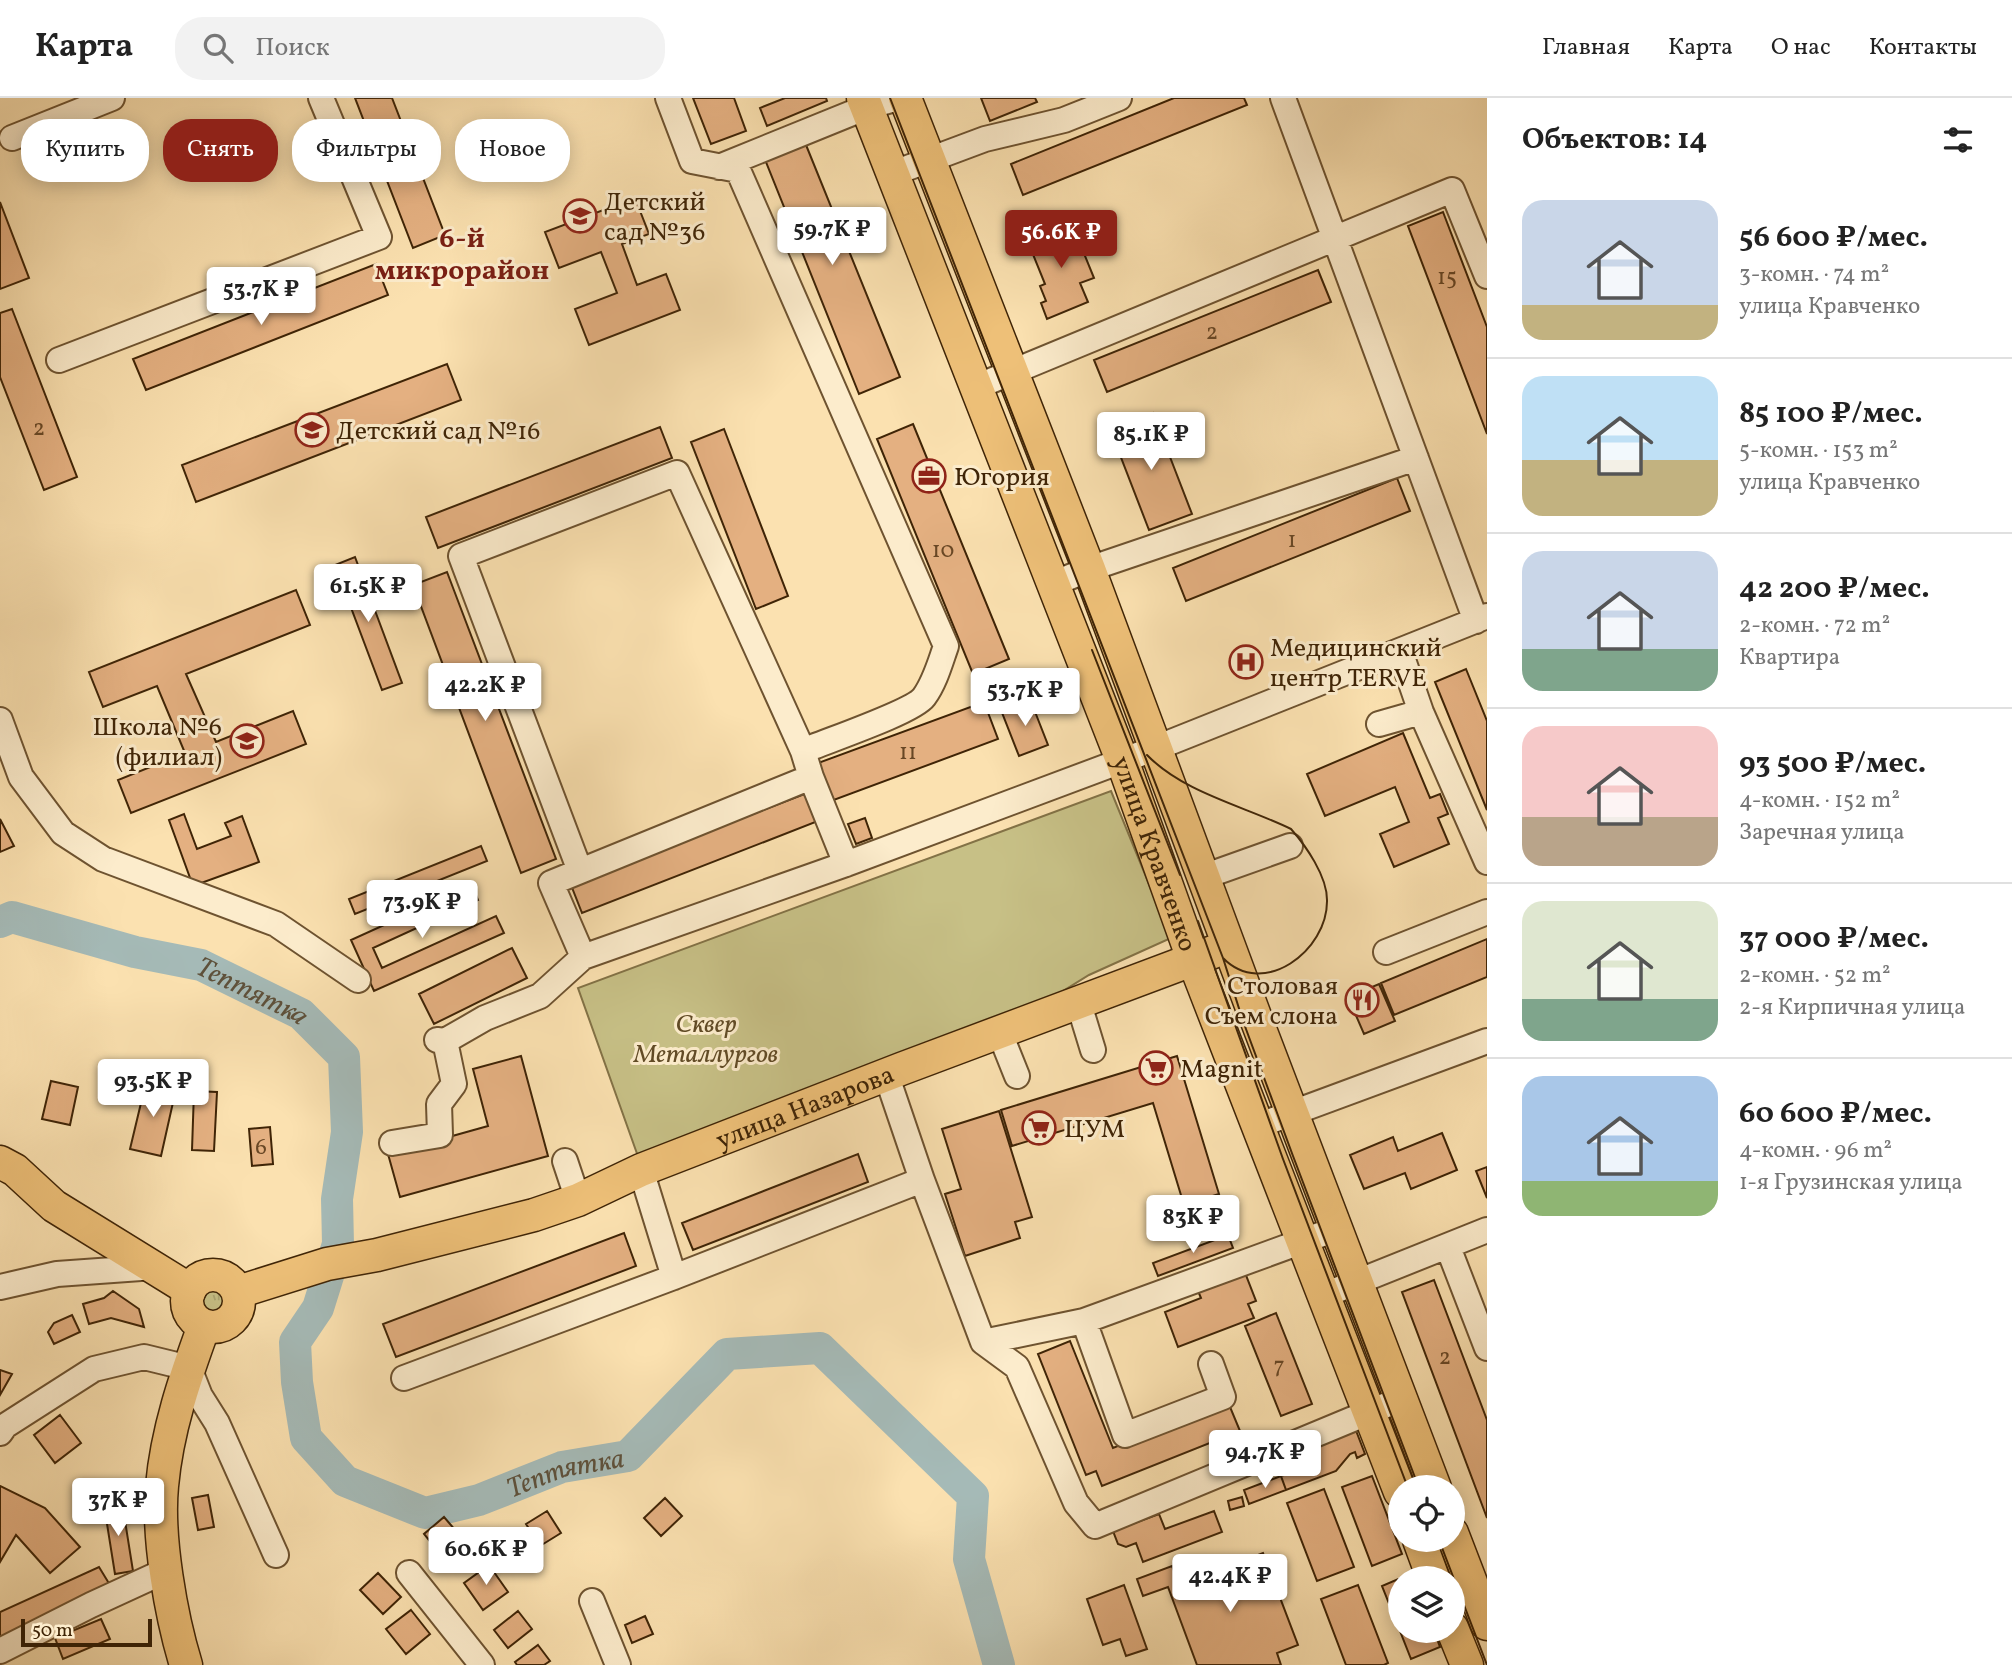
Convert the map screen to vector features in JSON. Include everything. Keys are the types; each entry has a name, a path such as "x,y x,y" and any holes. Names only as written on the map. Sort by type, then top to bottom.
{"main road":[{"name":"улица Кравченко","path":"905,98 1089,569 1255,1016 1430,1475"},
{"name":"улица Кравченко","path":"865,102 1122,760 1214,1016 1393,1475"},
{"name":"улица Назарова","path":"238,1292 327,1264 377,1255 534,1215 578,1200 641,1170 887,1074 1229,946"},
{"path":"1214,1016 1255,1016"},
{"path":"0,1162 15,1170 54,1206 85,1227 190,1290"},
{"path":"220,1275 232,1283 238,1292 239,1307 226,1324 204,1326 190,1314 187,1305 190,1290 195,1282 205,1276 220,1275"},
{"path":"186,1665 177,1635 166,1570 161,1487 172,1421 204,1326"},
{"path":"1459,1552 1487,1624"},
{"path":"1458,1643 1467,1665"}],"street":[{"path":"12,138 112,98"},
{"path":"59,360 379,237 321,98"},
{"path":"668,98 692,162 738,170 946,646 933,682 923,699 903,711 803,751"},
{"path":"719,167 865,102 898,98"},
{"path":"894,173 1058,109 1119,98"},
{"path":"392,1143 440,1135 439,1104 454,1084 441,1040 485,1018 540,996 583,957 846,864 1156,748 1481,619 1416,458 1283,98"},
{"path":"976,387 1452,190 1487,276"},
{"path":"935,282 971,265"},
{"path":"1053,584 1089,569 1416,458"},
{"path":"580,871 461,556 677,473 803,751 846,864"},
{"path":"1400,651 1422,712 1487,863"},
{"path":"1379,724 1422,712"},
{"path":"0,720 21,777 63,833 71,839 103,859 276,924 358,980"},
{"path":"583,957 551,883 811,777"},
{"path":"1203,877 1290,846"},
{"path":"1386,951 1487,912"},
{"path":"1214,1016 1244,985"},
{"path":"1078,1001 1093,1050"},
{"path":"999,1031 1017,1076"},
{"path":"1257,1126 1487,1041"},
{"path":"887,1074 922,1180 983,1342 1017,1367 1076,1503 1095,1527 1402,1399"},
{"path":"565,1161 578,1200"},
{"path":"641,1170 674,1277"},
{"path":"404,1378 922,1180"},
{"path":"983,1342 1084,1321 1336,1229"},
{"path":"1322,1296 1358,1284 1487,1230"},
{"path":"1448,1247 1487,1348"},
{"path":"0,1287 57,1274 155,1267"},
{"path":"1084,1321 1125,1434 1223,1397 1211,1364"},
{"path":"0,1433 5,1426 94,1369 144,1357 189,1368 200,1396 218,1423 276,1555"},
{"path":"0,1651 166,1570"},
{"path":"410,1573 482,1665"},
{"path":"592,1601 618,1665"},
{"path":"1467,1665 1487,1657"}],"green space":[{"name":"Сквер Металлургов","path":"1111,791 1171,938 1089,975 1050,999 640,1162 578,988"},
{"path":"213,1280 225,1285 230,1297 225,1309 213,1314 201,1309 196,1297 201,1285"}],"building":[{"path":"355,98 392,98 400,119 363,119"},
{"path":"693,98 734,98 746,131 711,144"},
{"path":"785,98 826,98 827,101 767,126 760,108"},
{"path":"981,98 1035,98 1037,102 990,121"},
{"path":"1174,98 1244,98 1247,105 1023,195 1011,164"},
{"path":"804,140 900,377 859,394 764,157"},
{"path":"387,182 424,182 445,235 413,248"},
{"path":"635,198 649,234 622,244 637,285 666,274 680,310 589,345 575,309 617,293 601,252 559,268 545,232"},
{"path":"0,202 29,278 0,289"},
{"path":"1443,212 1487,327 1487,434 1408,226"},
{"path":"1072,224 1094,278 1080,283 1088,302 1047,319 1041,303 1046,301 1040,286 1045,284 1028,242"},
{"path":"376,264 388,295 146,390 133,359"},
{"path":"1318,270 1331,302 1107,392 1094,360"},
{"path":"12,309 77,477 44,490 0,377 0,313"},
{"path":"447,364 461,400 196,502 182,465"},
{"path":"1153,413 1192,514 1149,530 1110,429"},
{"path":"913,424 1009,659 973,674 877,439"},
{"path":"660,427 672,458 438,548 426,517"},
{"path":"724,429 788,596 756,609 691,442"},
{"path":"1397,478 1410,511 1186,601 1173,568"},
{"path":"355,557 402,683 382,690 335,565"},
{"path":"447,572 556,859 521,873 413,585"},
{"path":"296,590 310,625 186,674 216,742 293,711 306,744 131,813 118,780 185,753 157,686 103,707 89,672"},
{"path":"1466,669 1487,721 1487,810 1435,682"},
{"path":"1030,699 1048,745 1019,756 1001,710"},
{"path":"984,702 998,739 831,801 818,763"},
{"path":"1403,733 1430,798 1440,794 1448,814 1438,818 1449,844 1394,867 1380,834 1409,822 1395,787 1325,816 1307,774"},
{"path":"807,793 818,821 582,913 571,885"},
{"path":"184,814 197,849 231,836 225,823 242,816 259,862 193,886 169,820"},
{"path":"865,818 872,838 856,844 848,824"},
{"path":"0,819 14,846 0,852"},
{"path":"481,846 487,861 355,914 349,899"},
{"path":"472,885 478,900 373,948 382,968 496,916 504,933 374,991 351,940"},
{"path":"1487,939 1487,977 1394,1015 1381,983"},
{"path":"512,948 527,978 434,1024 419,994"},
{"path":"1379,984 1395,1021 1364,1034 1348,997"},
{"path":"521,1056 548,1156 400,1197 388,1154 488,1126 473,1069"},
{"name":"ЦУМ","path":"1177,1056 1219,1194 1184,1205 1153,1103 1012,1146 1001,1110"},
{"path":"51,1081 78,1087 70,1125 42,1119"},
{"path":"146,1082 176,1089 161,1156 130,1149"},
{"path":"194,1091 217,1092 214,1151 192,1150"},
{"path":"999,1111 1032,1217 1015,1222 1020,1238 965,1256 945,1194 961,1189 942,1129"},
{"path":"270,1127 273,1164 252,1166 249,1129"},
{"path":"1442,1133 1457,1170 1411,1189 1405,1173 1364,1189 1350,1155 1393,1137 1398,1151"},
{"path":"858,1154 868,1182 693,1250 682,1223"},
{"path":"1487,1167 1487,1198 1476,1171"},
{"path":"624,1233 636,1266 396,1357 383,1324"},
{"path":"1228,1235 1233,1248 1158,1276 1153,1263"},
{"path":"1242,1265 1256,1301 1248,1304 1254,1318 1178,1347 1165,1312 1201,1298 1195,1284"},
{"path":"1434,1280 1487,1420 1487,1518 1402,1292"},
{"path":"113,1291 139,1309 144,1327 111,1318 89,1324 83,1304 104,1298"},
{"path":"1276,1313 1312,1404 1281,1416 1245,1326"},
{"path":"72,1315 80,1332 54,1344 48,1332 54,1323"},
{"path":"1070,1341 1113,1448 1228,1402 1240,1431 1102,1486 1096,1471 1086,1475 1038,1354"},
{"path":"0,1370 12,1374 0,1395"},
{"path":"60,1415 81,1443 55,1463 34,1435"},
{"path":"1355,1428 1365,1454 1357,1458 1355,1452 1350,1454 1336,1471 1286,1490 1281,1476 1303,1468 1297,1450"},
{"path":"1281,1476 1286,1490 1249,1504 1244,1490"},
{"path":"1372,1476 1388,1518 1388,1552 1402,1554 1372,1566 1342,1487"},
{"path":"0,1486 45,1508 80,1547 50,1573 16,1535 0,1562"},
{"path":"1324,1489 1354,1567 1317,1581 1287,1503"},
{"path":"208,1495 214,1527 198,1530 192,1498"},
{"path":"1242,1497 1244,1506 1230,1510 1228,1501"},
{"path":"665,1498 682,1516 661,1536 644,1518"},
{"path":"122,1502 133,1571 115,1574 104,1505"},
{"path":"547,1511 561,1533 540,1546 526,1524"},
{"path":"1214,1511 1222,1532 1143,1562 1136,1543 1126,1547 1118,1544 1113,1531 1159,1514 1165,1529"},
{"path":"444,1517 462,1538 441,1555 424,1534"},
{"path":"1263,1553 1298,1645 1277,1653 1281,1665 1197,1665 1168,1587 1143,1596 1137,1579 1172,1566 1180,1585"},
{"path":"489,1565 508,1592 483,1610 464,1583"},
{"path":"99,1567 110,1585 0,1644 0,1612"},
{"path":"378,1573 401,1597 383,1614 360,1590"},
{"path":"1388,1583 1388,1601 1382,1586"},
{"path":"1124,1585 1147,1649 1126,1656 1120,1639 1103,1645 1087,1599"},
{"path":"1358,1585 1388,1663 1384,1665 1346,1665 1321,1599"},
{"path":"411,1610 430,1634 406,1654 386,1629"},
{"path":"518,1611 532,1629 508,1648 494,1630"},
{"path":"645,1616 653,1634 632,1643 625,1625"},
{"path":"101,1619 110,1639 63,1659 55,1638"},
{"path":"1405,1643 1438,1643 1440,1647 1411,1659"},
{"path":"538,1645 550,1661 544,1665 517,1665 515,1662"}],"waterway":[{"name":"Тептятка","path":"0,922 12,917 135,952 201,965 301,1014 344,1057 347,1132 337,1199 338,1244 318,1308 295,1342 297,1382 306,1438 345,1481 425,1513 479,1500 562,1467 628,1456 727,1354 820,1348 973,1496 969,1559 999,1665"}],"tram line":[{"path":"890,98 1223,958 1243,1021 1414,1475"},
{"path":"1092,650 1180,875"},
{"path":"1147,755 1162,768 1196,789 1291,829 1320,871 1327,900 1324,919 1317,936 1305,952 1290,964 1274,971 1256,973 1239,969 1223,958"},
{"path":"1198,921 1283,1159 1403,1475"},
{"path":"1444,1552 1487,1665"}],"place":[{"name":"Детский сад №36","path":"580,216"},
{"name":"Детский сад №16","path":"312,430"},
{"name":"Югория","path":"929,476"},
{"name":"Медицинский центр TERVE","path":"1246,662"},
{"name":"Школа №6 (филиал)","path":"247,741"},
{"name":"Столовая Съем слона","path":"1362,1000"},
{"name":"Magnit","path":"1156,1068"},
{"name":"ЦУМ","path":"1039,1128"}],"district":[{"name":"6-й микрорайон","path":"462,253"}]}
